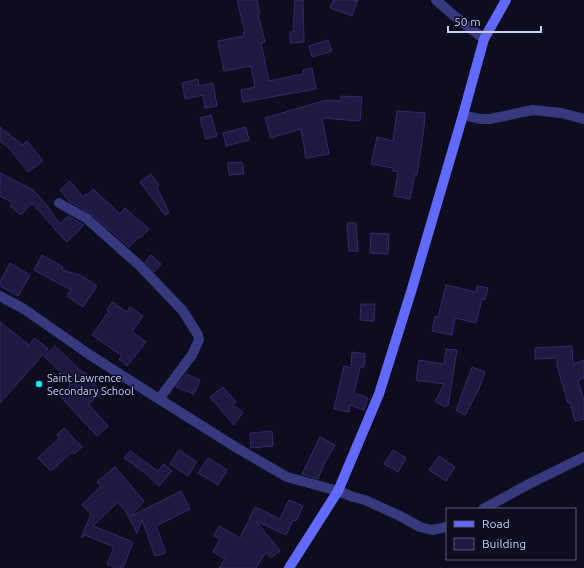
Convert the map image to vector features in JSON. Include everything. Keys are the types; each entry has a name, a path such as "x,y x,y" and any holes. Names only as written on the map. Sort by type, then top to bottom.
{"main road":[{"path":"289,568 338,491 379,394 411,292 484,39 506,0"}],"street":[{"path":"436,0 484,39"},
{"path":"463,115 480,119 490,119 533,110 561,113 584,119"},
{"path":"59,203 86,218 140,266 183,312 198,335 199,340 192,355 159,400"},
{"path":"0,296 24,309 90,355 159,400 287,477 365,500 420,527 432,530 446,527"},
{"path":"485,508 584,457"}],"building":[{"path":"237,0 257,0 260,14 258,14 265,42 261,43 269,81 303,74 303,70 312,68 316,89 243,102 241,90 255,87 251,66 224,71 218,41 244,36 243,33 245,32"},
{"path":"295,0 303,0 304,42 290,43 290,32 293,32"},
{"path":"333,0 358,0 352,16 330,8"},
{"path":"328,40 332,51 312,57 309,46"},
{"path":"198,79 199,86 213,83 217,106 205,108 203,95 185,99 182,83"},
{"path":"341,96 362,97 360,121 322,118 329,154 306,158 301,129 271,138 265,118 326,100 341,101"},
{"path":"397,111 425,113 417,175 415,174 410,199 394,196 398,172 393,171 393,168 371,164 377,137 393,141"},
{"path":"211,115 217,136 206,139 200,118"},
{"path":"0,127 23,145 27,141 43,161 28,172 9,148 0,141"},
{"path":"246,127 249,140 226,146 223,133"},
{"path":"242,162 244,174 229,175 228,163"},
{"path":"0,173 33,190 45,203 60,224 68,216 84,225 67,242 32,203 21,215 10,206 13,203 0,196"},
{"path":"151,174 159,185 157,187 169,213 165,215 140,182"},
{"path":"70,181 83,197 86,194 88,195 93,189 120,214 125,208 149,229 129,247 90,213 69,201 60,190"},
{"path":"347,223 356,223 358,251 349,251"},
{"path":"371,233 389,234 388,254 370,253"},
{"path":"42,255 63,267 62,270 80,275 97,286 83,307 67,296 71,290 34,270"},
{"path":"151,255 161,264 154,272 145,262"},
{"path":"10,263 30,275 18,296 0,286 0,282"},
{"path":"446,285 476,292 477,286 488,288 485,300 482,299 476,323 455,318 452,335 432,331 435,316 438,317"},
{"path":"112,302 127,312 130,307 143,316 132,332 146,342 127,366 119,359 122,356 92,335 109,311 107,310"},
{"path":"361,304 375,304 374,321 360,320"},
{"path":"0,322 29,345 35,338 48,349 0,403"},
{"path":"55,346 83,373 85,372 102,393 88,404 108,426 97,436 59,395 70,385 69,384 71,382 44,356"},
{"path":"572,346 573,364 584,360 584,378 578,380 584,401 584,419 575,421 557,366 557,358 535,359 535,348"},
{"path":"446,349 457,350 448,406 447,405 446,407 435,402 444,384 416,380 419,360 444,364"},
{"path":"352,352 365,354 364,367 360,367 354,393 368,398 364,410 350,405 349,412 334,409 344,366 351,368"},
{"path":"472,367 485,372 479,389 465,415 456,410"},
{"path":"186,374 200,380 194,394 176,387"},
{"path":"223,387 236,402 233,405 243,412 234,425 210,397"},
{"path":"64,428 82,447 74,454 72,452 51,471 38,458 59,438 57,435"},
{"path":"272,431 273,446 251,448 250,433"},
{"path":"320,437 335,445 324,464 318,479 302,474"},
{"path":"179,450 197,462 188,476 170,464"},
{"path":"393,450 406,458 398,472 384,464"},
{"path":"130,451 158,471 164,464 172,471 159,486 145,473 124,458"},
{"path":"439,456 455,467 446,481 429,470"},
{"path":"208,458 227,470 218,485 198,473"},
{"path":"115,467 144,501 131,516 181,491 190,509 156,526 166,553 155,556 142,520 137,533 126,512 118,502 93,526 133,542 123,568 116,568 107,564 114,547 85,535 81,538 91,514 82,505 101,486 97,482"},
{"path":"289,500 303,506 296,521 293,520 286,535 256,521 280,551 271,558 266,552 256,568 219,568 225,559 213,552 220,539 214,536 219,526 240,538 255,507 280,519"}],"place":[{"name":"Saint Lawrence Secondary School","path":"39,384"}]}
